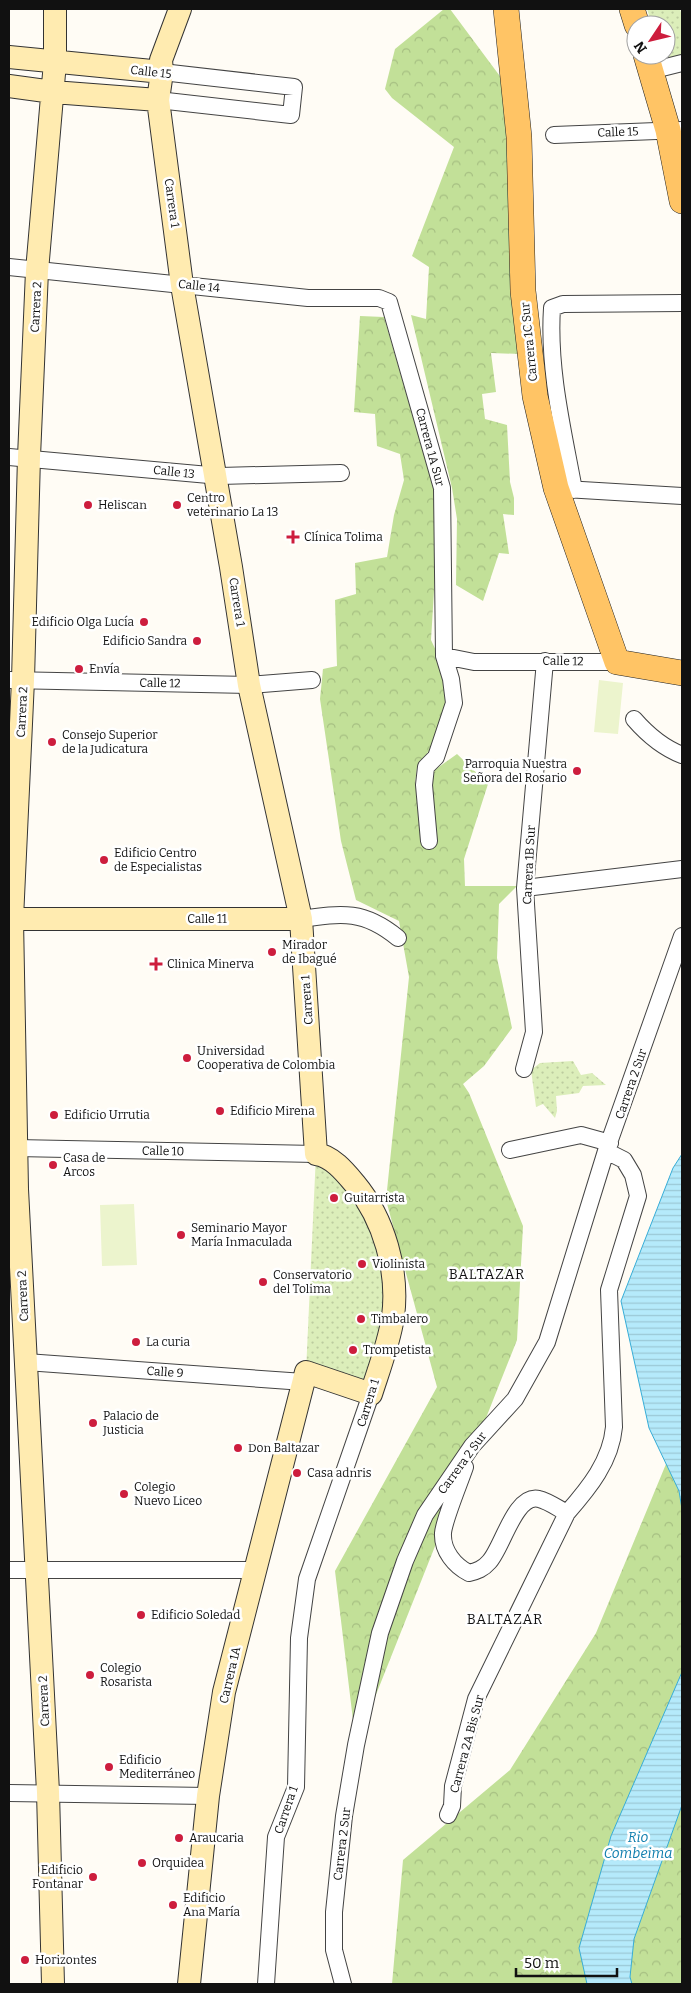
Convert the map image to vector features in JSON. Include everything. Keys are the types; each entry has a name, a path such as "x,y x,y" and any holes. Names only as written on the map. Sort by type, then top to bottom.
{"main road":[{"name":"Carrera 2","path":"53,1984 48,1792 38,1571 12,1148 10,919 19,457 53,92 55,9"},
{"name":"Carrera 1","path":"180,9 161,60 162,72 158,100 182,285 216,476 249,685 302,919 316,1154 326,1156 359,1189 374,1215 387,1246 394,1287 392,1318 371,1394"},
{"path":"162,72 175,64 196,9"},
{"name":"Carrera 1C Sur","path":"506,9 519,136 523,291 535,396 617,662"},
{"name":"Calle 15","path":"9,57 162,72"},
{"path":"649,65 675,130 682,201"},
{"path":"9,86 53,92 158,100"},
{"name":"Calle 12","path":"617,662 682,673"},
{"name":"Calle 11","path":"10,919 302,919"},
{"name":"Calle 9","path":"305,1376 371,1394"},
{"name":"Carrera 1A","path":"189,1984 208,1796 224,1692 305,1376"}],"street":[{"name":"Calle 15","path":"158,100 291,115 294,87 162,72"},
{"name":"Calle 15","path":"554,135 675,130"},
{"name":"Calle 14","path":"9,268 308,298 379,298 389,302"},
{"name":"Carrera 1A Sur","path":"389,302 442,488 444,656 451,679 454,703 436,758 426,767 424,785 429,841"},
{"path":"682,303 563,304 552,308 551,331 565,489 682,496"},
{"name":"Calle 13","path":"19,457 216,476 341,473"},
{"name":"Calle 12","path":"444,656 474,662 617,662"},
{"name":"Carrera 1B Sur","path":"524,1069 534,1032 525,888 545,661"},
{"name":"Calle 12","path":"16,680 249,685 312,680"},
{"path":"634,719 644,731 672,751 682,755"},
{"path":"525,888 682,869"},
{"name":"Calle 11","path":"302,919 343,913 363,916 382,925 398,938"},
{"name":"Carrera 2 Sur","path":"343,1984 334,1950 334,1912 344,1816 380,1633 405,1561 425,1516 472,1446 515,1398 548,1342 608,1147 682,936"},
{"path":"510,1150 581,1135 608,1147"},
{"name":"Carrera 2A Bis Sur","path":"448,1815 452,1806 453,1786 476,1699 567,1513 590,1487 613,1442 610,1290 638,1196 633,1175 624,1160 608,1147"},
{"name":"Calle 10","path":"12,1148 316,1154"},
{"name":"Calle 9","path":"26,1362 305,1376"},
{"name":"Carrera 1","path":"266,1984 276,1837 296,1787 299,1638 304,1595 307,1579 371,1394"},
{"path":"472,1446 443,1533 447,1551 459,1568 469,1573 481,1570 490,1561 518,1510 527,1501 538,1498 567,1513"},
{"path":"9,1570 255,1570"},
{"path":"9,1793 48,1792 208,1796"}],"green space":[{"path":"444,9 450,9 508,87 520,354 491,353 496,392 482,394 485,419 507,425 514,515 503,514 509,554 499,553 483,601 456,585 457,519 452,488 411,315 426,319 429,267 412,256 454,147 392,98 385,89 395,49"},
{"path":"647,9 680,9 682,16 682,62 676,63 676,15 649,15"},
{"path":"360,316 384,317 435,493 435,575 431,640 440,659 447,702 432,747 417,767 415,784 457,754 488,784 464,859 465,886 517,886 499,904 497,958 512,1028 484,1066 463,1084 469,1093 523,1226 517,1340 356,1745 335,1571 437,1387 386,1200 409,977 399,921 356,900 341,841 320,699 323,669 337,666 335,600 356,594 355,563 387,557 394,515 404,480 400,454 377,446 375,414 354,412"},
{"path":"599,680 623,683 618,734 594,732"},
{"path":"573,1061 581,1075 592,1073 606,1085 583,1086 579,1093 556,1096 557,1111 555,1118 543,1104 536,1107 531,1070 540,1063"},
{"path":"316,1154 338,1166 391,1268 371,1394 306,1372"},
{"path":"134,1204 137,1265 102,1266 100,1205"},
{"path":"682,1401 682,1984 392,1984 403,1860 510,1770 596,1633 666,1464"}],"water":[{"path":"682,1154 682,1509 679,1491 649,1428 621,1301 673,1168"},
{"name":"Rio Combeima","path":"682,1672 682,1805 634,1939 630,1977 632,1984 587,1984 579,1948 611,1836"}],"place":[{"name":"Heliscan","path":"88,505"},
{"name":"Centro veterinario La 13","path":"177,505"},
{"name":"Clínica Tolima","path":"293,537"},
{"name":"Edificio Olga Lucía","path":"144,622"},
{"name":"Edificio Sandra","path":"197,641"},
{"name":"Envía","path":"79,669"},
{"name":"Consejo Superior de la Judicatura","path":"52,742"},
{"name":"Parroquia Nuestra Señora del Rosario","path":"577,771"},
{"name":"Edificio Centro de Especialistas","path":"104,860"},
{"name":"Mirador de Ibagué","path":"272,952"},
{"name":"Clinica Minerva","path":"156,964"},
{"name":"Universidad Cooperativa de Colombia","path":"187,1058"},
{"name":"Edificio Mirena","path":"220,1111"},
{"name":"Edificio Urrutia","path":"54,1115"},
{"name":"Casa de Arcos","path":"53,1165"},
{"name":"Guitarrista","path":"334,1198"},
{"name":"Seminario Mayor María Inmaculada","path":"181,1235"},
{"name":"Violinista","path":"362,1264"},
{"name":"Conservatorio del Tolima","path":"263,1282"},
{"name":"Timbalero","path":"361,1319"},
{"name":"La curia","path":"136,1342"},
{"name":"Trompetista","path":"353,1350"},
{"name":"Palacio de Justicia","path":"93,1423"},
{"name":"Don Baltazar","path":"238,1448"},
{"name":"Casa adnris","path":"297,1473"},
{"name":"Colegio Nuevo Liceo","path":"124,1494"},
{"name":"Edificio Soledad","path":"141,1615"},
{"name":"Colegio Rosarista","path":"90,1675"},
{"name":"Edificio Mediterráneo","path":"109,1767"},
{"name":"Araucaria","path":"179,1838"},
{"name":"Orquidea","path":"142,1863"},
{"name":"Edificio Fontanar","path":"93,1877"},
{"name":"Edificio Ana María","path":"173,1905"},
{"name":"Horizontes","path":"25,1960"}],"district":[{"name":"BALTAZAR","path":"487,1274"},
{"name":"BALTAZAR","path":"505,1619"}]}
